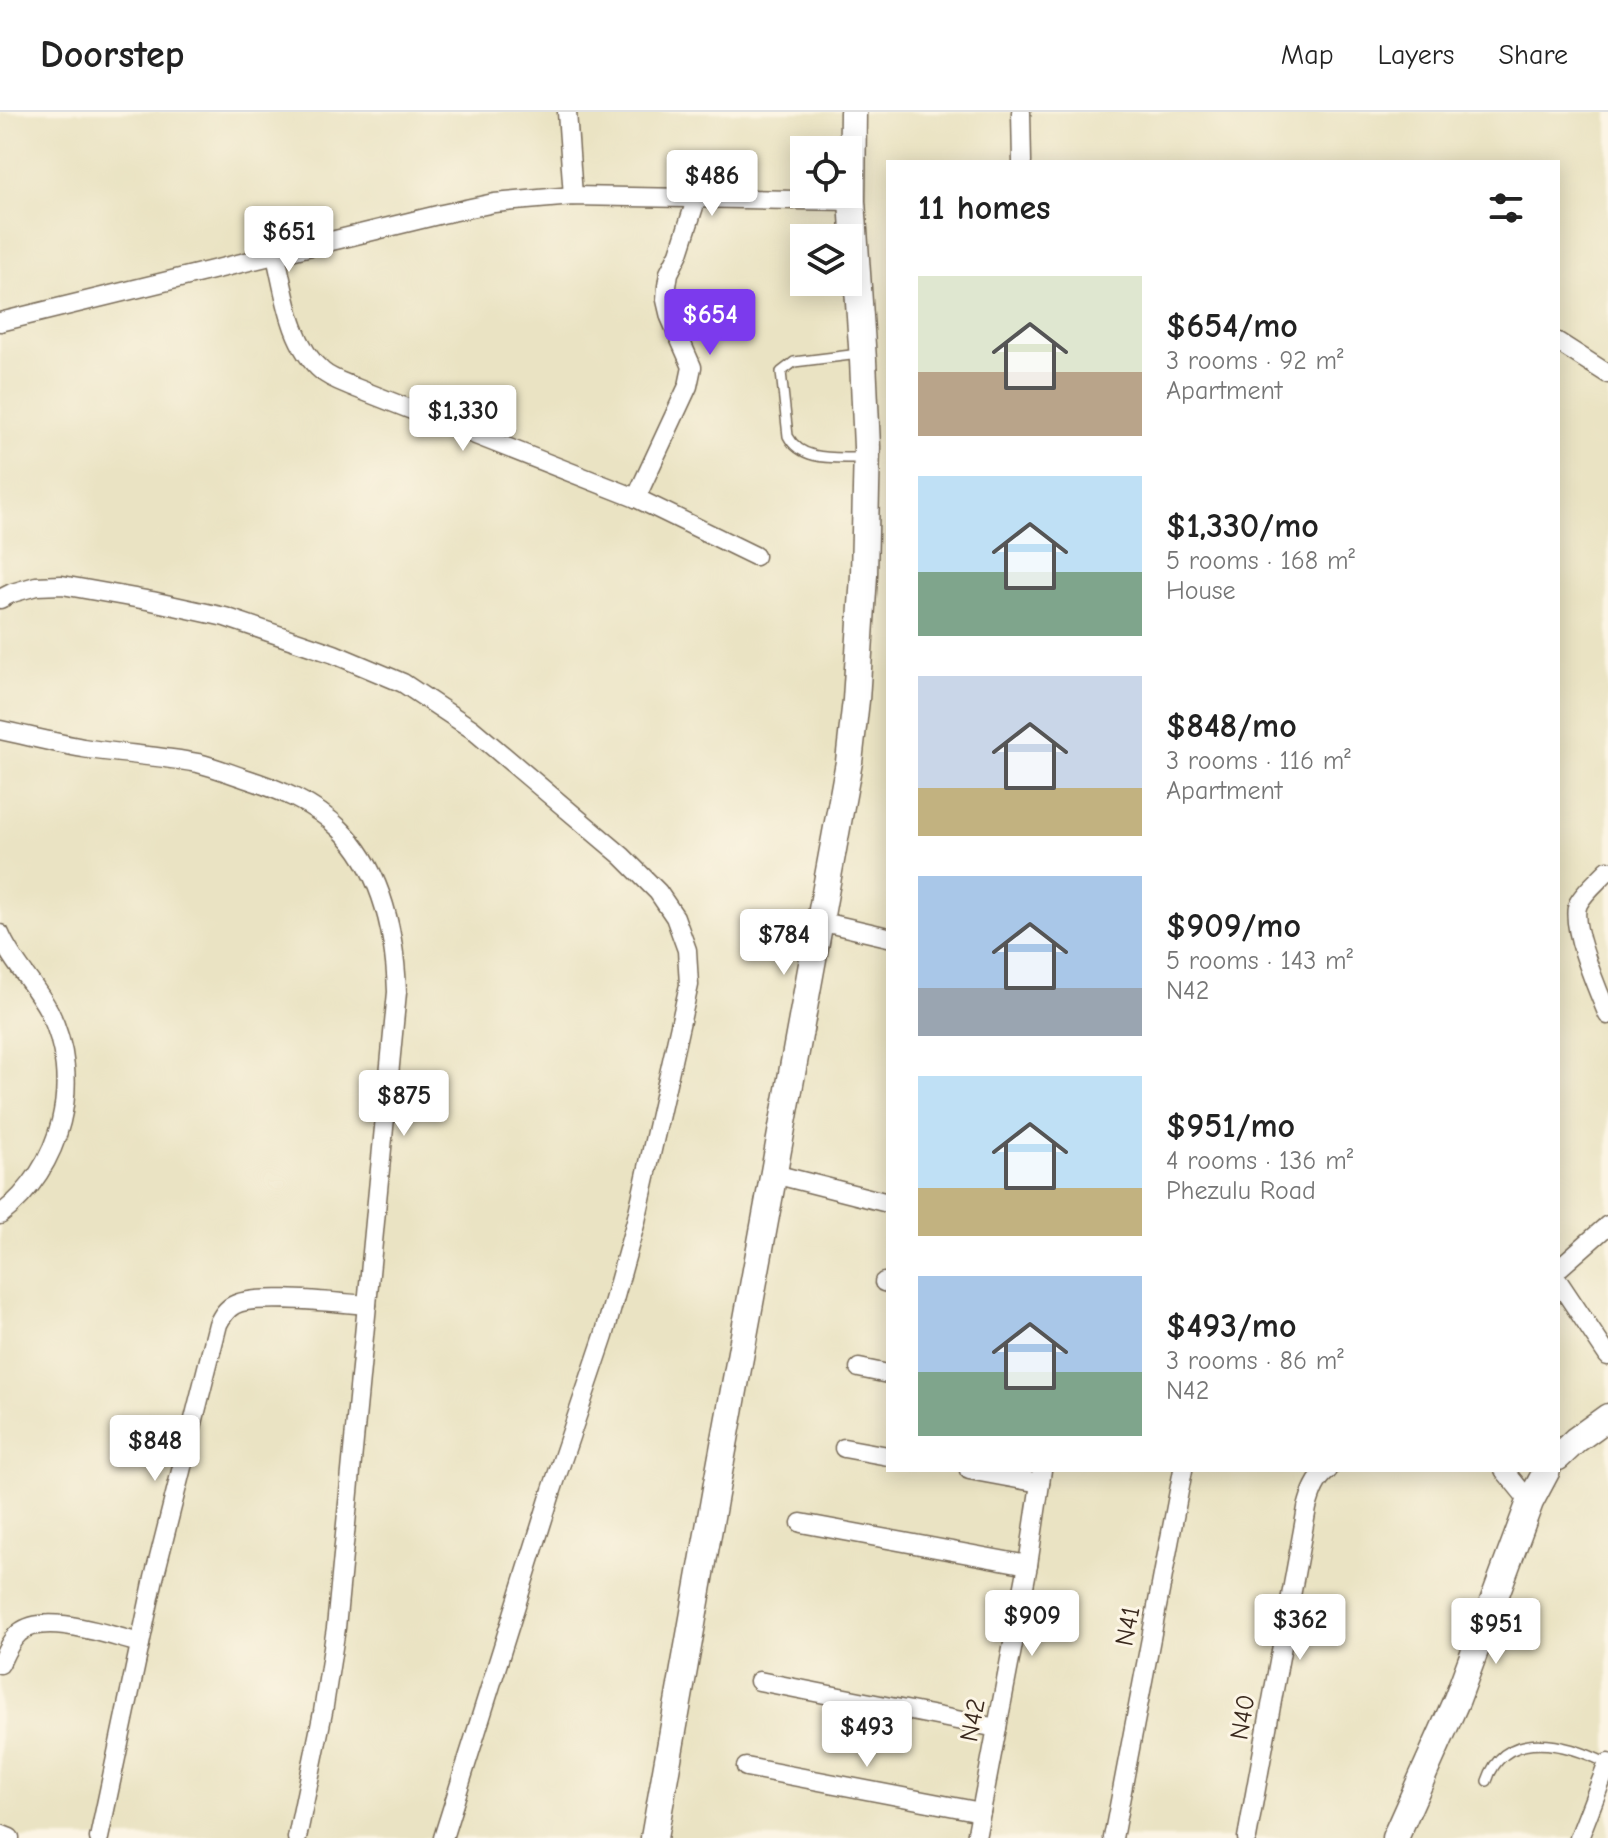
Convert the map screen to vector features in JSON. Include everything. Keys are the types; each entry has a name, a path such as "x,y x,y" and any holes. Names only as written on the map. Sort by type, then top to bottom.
{"street":[{"path":"567,112 573,196"},
{"path":"853,112 853,136"},
{"path":"1021,112 1022,160"},
{"path":"0,322 494,203 573,196 790,199"},
{"path":"636,498 691,376 692,367 670,317 666,300 669,273 679,253 697,197"},
{"path":"654,1838 849,762 864,575 867,458 853,208"},
{"path":"276,256 298,337 308,358 324,374 636,498 755,556"},
{"path":"1560,343 1608,374"},
{"path":"0,599 36,586 62,585 152,601 225,617 334,654 403,683 472,729 622,856 658,892 675,917 687,950 689,985 636,1221 604,1336 552,1490 443,1838"},
{"path":"0,730 83,747 200,764 276,789 309,806 340,829 377,884 388,918 397,992 336,1628 323,1712 297,1838"},
{"path":"1608,870 1578,904 1576,913 1579,936 1608,1015"},
{"path":"819,921 886,937"},
{"path":"0,1215 15,1204 37,1179 49,1158 59,1129 65,1071 53,1020 1,940"},
{"path":"774,1174 886,1202"},
{"path":"1560,1267 1608,1225"},
{"path":"1560,1284 1608,1356"},
{"path":"99,1838 154,1578 218,1324 226,1311 244,1301 367,1305"},
{"path":"859,1368 886,1374"},
{"path":"1560,1455 1608,1417"},
{"path":"844,1448 886,1456"},
{"path":"993,1472 1041,1476"},
{"name":"N41","path":"1113,1838 1183,1472"},
{"name":"N40","path":"1247,1838 1307,1508 1311,1492 1325,1472"},
{"path":"1506,1472 1530,1502"},
{"path":"1395,1838 1457,1699 1530,1502 1546,1472"},
{"name":"N42","path":"976,1838 1028,1565 1041,1476"},
{"path":"801,1523 1028,1565"},
{"path":"0,1664 8,1646 20,1632 42,1624 62,1624 140,1643"},
{"path":"759,1681 997,1728"},
{"path":"1579,1838 1608,1763"},
{"path":"746,1767 981,1812"},
{"path":"0,1834 10,1838"}],"lane":[{"path":"863,353 794,362 781,372 791,443 812,456 867,458"},
{"path":"1487,1781 1496,1761 1506,1753 1529,1744 1590,1755 1608,1763"}]}
